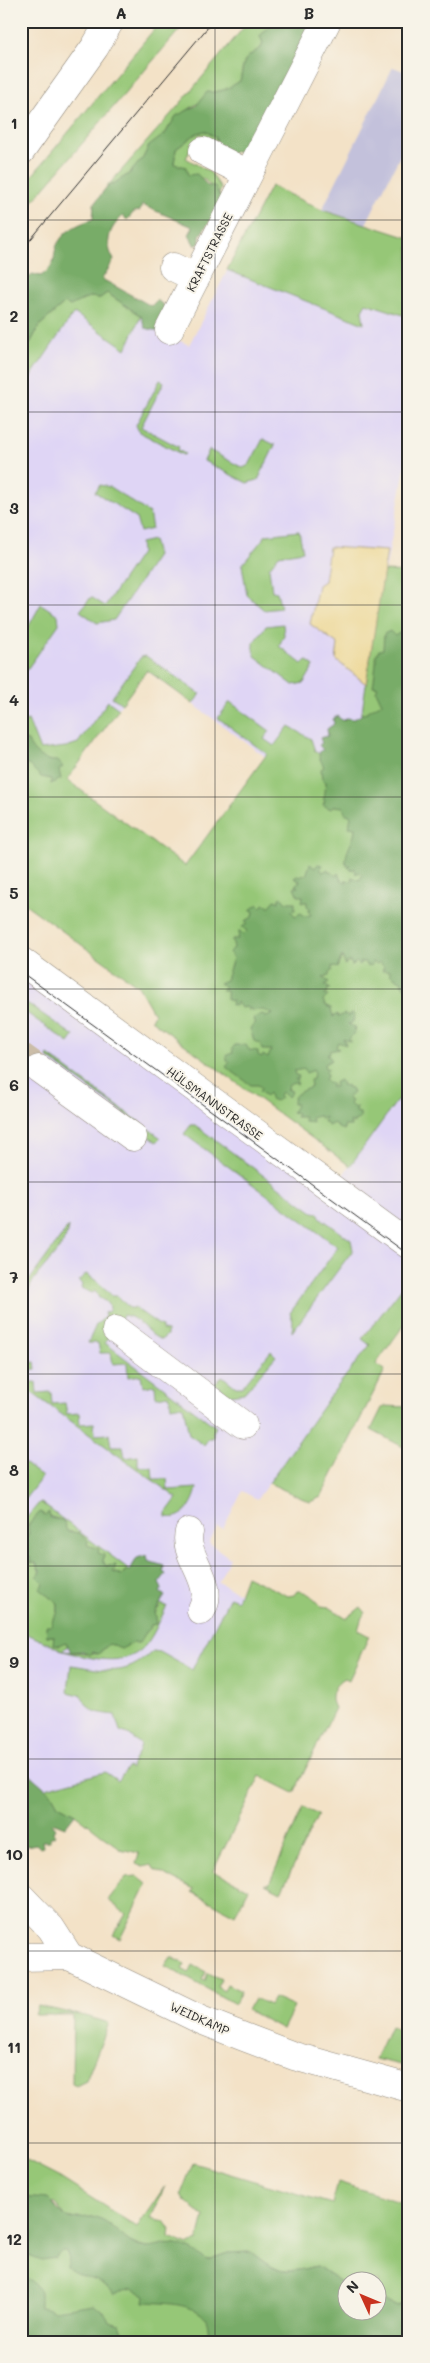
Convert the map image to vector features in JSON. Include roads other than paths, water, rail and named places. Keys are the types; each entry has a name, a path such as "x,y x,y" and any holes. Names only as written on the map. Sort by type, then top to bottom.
{"street":[{"path":"21,151 95,47 110,21"},
{"path":"95,47 122,21"},
{"name":"KRAFTSTRASSE","path":"169,330 184,272 248,174 327,21"},
{"path":"203,151 248,174"},
{"name":"HÜLSMANNSTRASSE","path":"21,961 407,1243"},
{"path":"38,1069 132,1137"},
{"path":"116,1330 243,1425"},
{"path":"189,1532 188,1542 206,1595 205,1604 201,1611"},
{"name":"WEIDKAMP","path":"21,1897 40,1914 69,1956 201,2020 244,2037 303,2059 409,2088"},
{"path":"21,1957 69,1956"}],"tunnel":[{"path":"21,1056 39,1069"}],"tram line":[{"path":"21,251 213,21"},
{"path":"21,972 409,1255"}]}
